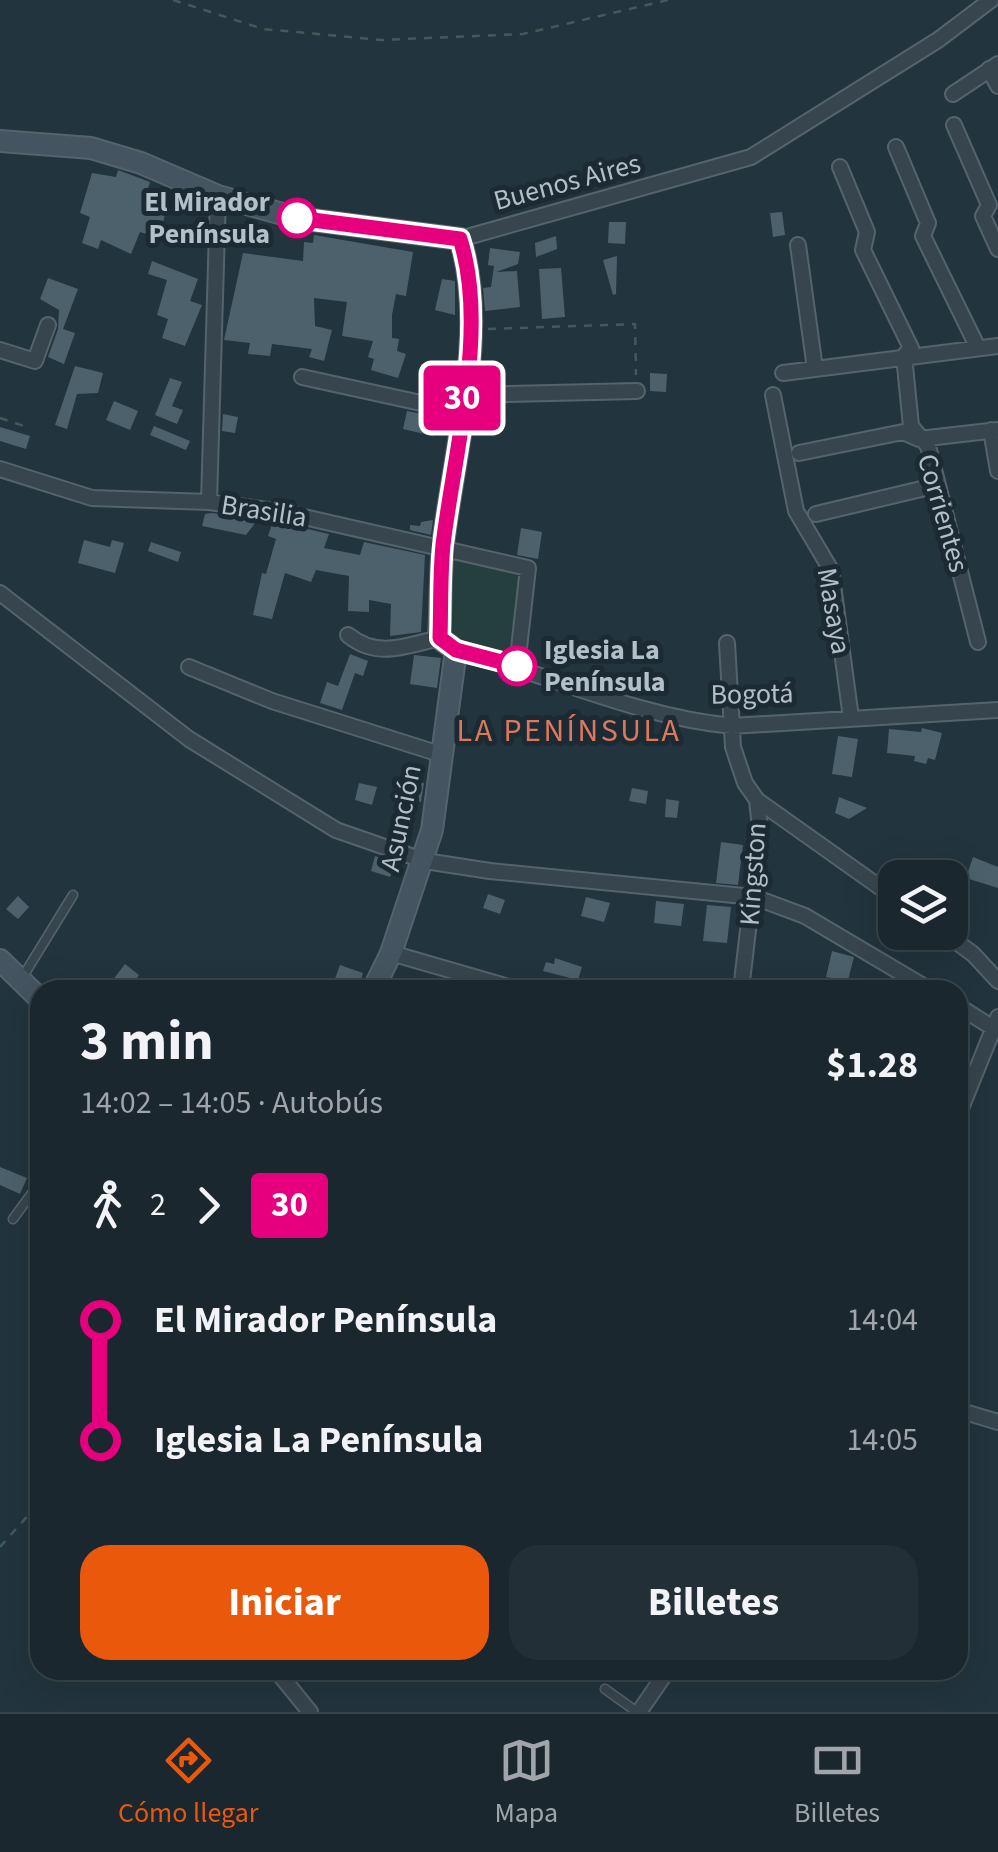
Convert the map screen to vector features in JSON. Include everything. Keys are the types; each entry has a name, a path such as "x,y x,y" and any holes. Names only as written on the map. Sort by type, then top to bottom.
{"street":[{"name":"Buenos Aires","path":"0,141 91,148 141,163 218,196 297,218 460,239 751,156 938,40 991,0"},
{"path":"953,94 994,66 998,86"},
{"path":"954,125 989,205 982,216 998,248"},
{"path":"896,147 928,223 923,236 978,348"},
{"name":"Corrientes","path":"840,167 867,232 863,250 911,348 904,356 911,426 928,446 978,642"},
{"path":"209,502 218,196"},
{"name":"Asunción","path":"378,980 425,860 443,755 448,644 442,550 472,330 471,289 460,239"},
{"path":"798,245 815,368"},
{"path":"0,350 35,360 48,325"},
{"path":"782,373 998,346"},
{"path":"302,377 462,403 637,391"},
{"name":"Masaya","path":"772,395 796,511 831,570 851,718"},
{"path":"799,453 903,432 920,439 995,430 998,471"},
{"name":"Brasilia","path":"0,469 92,498 209,502 282,512 528,568 517,666"},
{"path":"816,514 938,486"},
{"path":"0,593 189,738 304,812 365,842 425,860 620,887 754,897 805,916 913,980"},
{"name":"Bogotá","path":"348,636 363,647 389,650 448,644 660,714 732,726 998,710"},
{"name":"Kingston","path":"727,643 738,766 758,800 760,857 742,980"},
{"path":"189,667 306,713 443,755"},
{"path":"758,800 878,886"},
{"path":"968,950 998,980"},
{"path":"391,954 483,980"},
{"path":"0,960 30,990"},
{"path":"968,1011 997,1025 968,1093"},
{"path":"968,1413 998,1422"},
{"path":"284,1680 310,1712"},
{"path":"638,1712 661,1680"}],"lane":[{"path":"20,982 73,895"},
{"path":"12,1218 30,1195"},
{"path":"605,1689 638,1712"}],"path":[{"path":"173,0 264,29 381,40 523,34 668,0"},
{"path":"472,330 635,324 637,391"},
{"path":"0,418 27,426"},
{"path":"0,1547 30,1513"}],"green space":[{"path":"449,556 524,572 508,654 443,632"}],"building":[{"path":"118,170 150,182 147,192 168,199 160,238 140,232 131,254 101,240 98,249 82,243 90,217 80,213 92,173 116,177"},
{"path":"782,212 785,235 773,237 770,213"},
{"path":"609,222 626,222 625,244 608,243"},
{"path":"314,235 413,252 406,296 396,294 392,315 392,338 399,339 397,351 406,354 398,378 371,370 374,359 368,357 373,341 342,336 347,302 314,298 315,326 332,330 324,361 309,357 312,349 272,344 270,356 248,354 250,343 224,340 243,253 303,261 304,242 313,243"},
{"path":"556,236 557,249 536,257 535,243"},
{"path":"490,248 520,252 518,264 496,272 517,271 520,307 485,311 483,288 491,287 494,266 488,265"},
{"path":"617,256 616,294 613,295 603,260"},
{"path":"152,261 198,279 190,301 202,305 185,346 162,338 168,319 157,315 167,280 148,274"},
{"path":"561,268 565,317 542,319 539,269"},
{"path":"48,278 78,289 63,329 75,333 64,364 48,357 58,329 59,310 40,299"},
{"path":"442,279 455,281 455,315 435,310"},
{"path":"75,366 103,373 98,393 77,394 67,429 55,425"},
{"path":"430,366 453,371 448,392 443,391 442,397 424,393"},
{"path":"650,373 667,374 666,392 650,391"},
{"path":"170,378 182,382 172,406 183,410 177,424 155,415"},
{"path":"114,401 138,411 130,430 106,420"},
{"path":"407,411 437,417 433,436 403,429"},
{"path":"223,414 238,417 235,433 222,431"},
{"path":"154,426 190,441 186,450 150,435"},
{"path":"0,427 30,436 26,449 0,441"},
{"path":"205,514 258,519 246,535 202,526"},
{"path":"433,520 431,535 410,530 410,525 420,526 421,522"},
{"path":"273,521 329,534 324,548 360,555 364,542 425,555 421,632 390,636 391,604 369,600 369,612 348,611 349,576 316,570 311,582 285,573 272,619 253,615 262,573 266,574 276,539 268,536"},
{"path":"521,528 542,532 538,559 517,555"},
{"path":"84,540 110,547 112,540 124,543 115,573 78,563"},
{"path":"151,542 181,552 178,562 148,551"},
{"path":"350,654 368,661 363,676 355,673 342,710 320,703 327,682 338,686"},
{"path":"414,655 441,658 437,688 410,684"},
{"path":"922,728 942,733 935,760 928,758 926,764 914,761 915,756 887,753 889,729 921,732"},
{"path":"838,736 858,739 852,777 832,774"},
{"path":"402,777 424,783 421,802 408,799 409,792 399,789"},
{"path":"359,783 377,787 372,805 355,800"},
{"path":"632,788 648,791 646,804 629,801"},
{"path":"839,797 867,808 849,819 835,813"},
{"path":"666,799 679,801 677,818 665,817"},
{"path":"721,842 743,845 738,885 716,883"},
{"path":"375,856 395,863 390,877 371,871"},
{"path":"973,857 998,867 998,888 968,879"},
{"path":"488,894 505,900 500,914 483,908"},
{"path":"18,896 29,907 18,919 6,909"},
{"path":"586,897 610,903 604,922 581,916"},
{"path":"656,901 684,904 681,926 654,923"},
{"path":"707,905 731,907 727,943 703,941"},
{"path":"832,951 854,957 848,980 826,977"},
{"path":"555,958 582,967 578,980 543,971 546,962 554,964"},
{"path":"125,964 139,975 136,980 113,980"},
{"path":"340,965 363,973 361,980 335,980"},
{"path":"0,1167 27,1178 20,1194 0,1185"}],"bus line":[{"name":"30","path":"297,218 460,239 471,289 472,330 442,550 440,638 452,643 456,650 517,666"}],"place":[{"name":"El Mirador Península","path":"297,218"},
{"name":"Iglesia La Península","path":"517,666"}],"district":[{"name":"LA PENÍNSULA","path":"569,731"}]}
